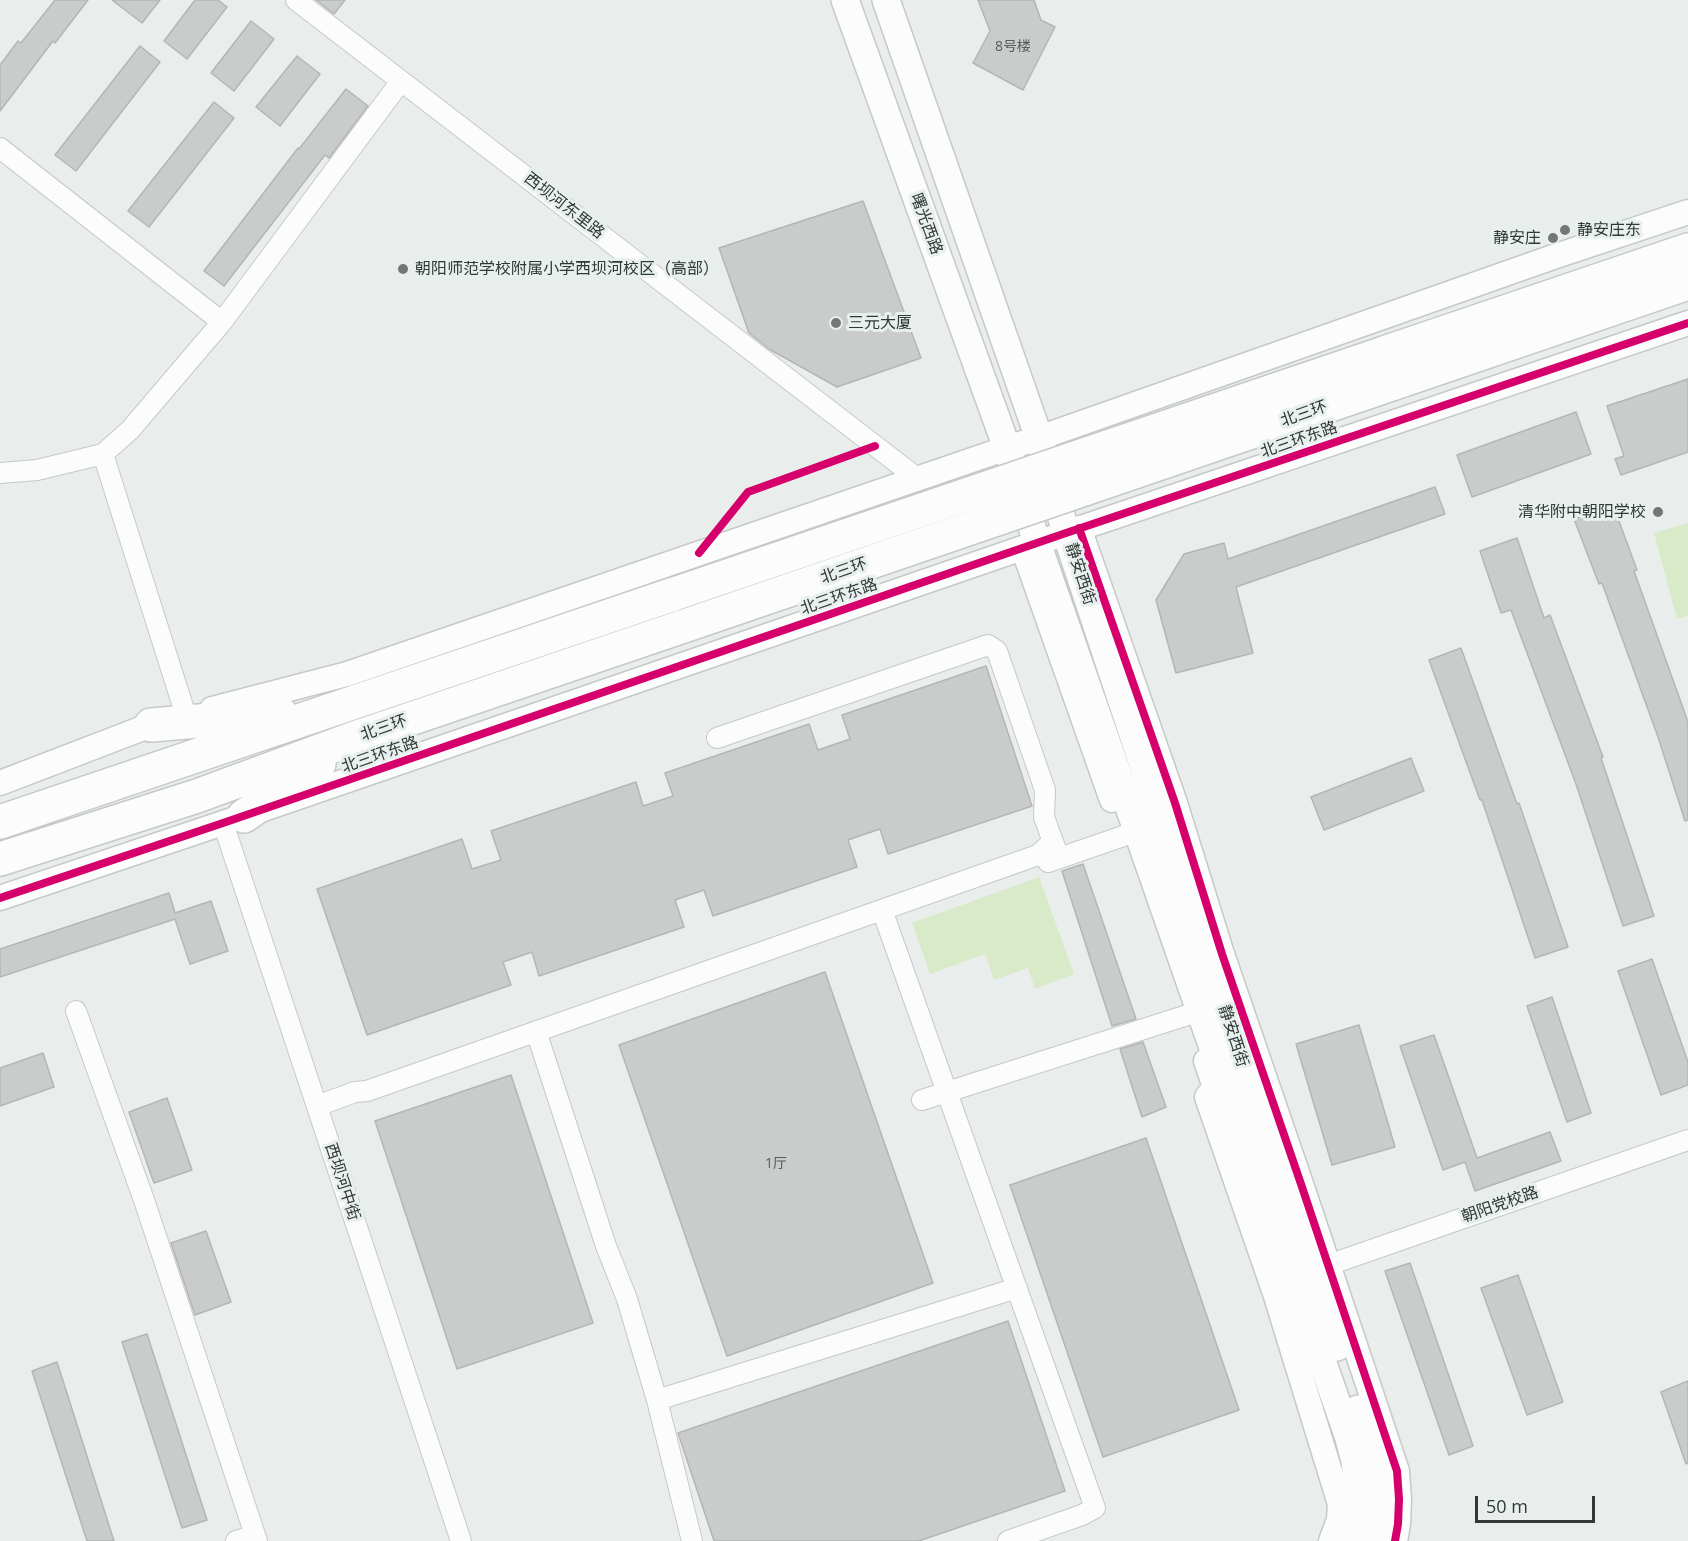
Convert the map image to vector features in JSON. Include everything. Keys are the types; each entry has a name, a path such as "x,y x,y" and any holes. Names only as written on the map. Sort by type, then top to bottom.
{"highway":[{"name":"北三环","path":"0,859 197,796 360,736 684,626 1388,368 1688,250"},
{"name":"北三环","path":"0,822 674,594 1388,368 1688,283"},
{"path":"151,725 333,709"},
{"path":"233,819 360,736"}],"main road":[{"name":"曙光西路","path":"845,0 1007,448 1030,545"},
{"path":"886,0 1039,438"},
{"name":"静安西街","path":"1039,438 1073,531 1174,857 1320,1268 1377,1475 1378,1504 1369,1541"},
{"name":"静安西街","path":"1030,545 1195,1013 1348,1435 1355,1461 1358,1487 1357,1511 1348,1541"}],"street":[{"name":"西坝河东里路","path":"296,0 917,478"},
{"path":"0,473 37,470 103,454 130,430 222,322 401,81"},
{"path":"0,148 222,322"},
{"path":"0,783 151,725 347,674 1039,438 1688,212"},
{"name":"北三环东路","path":"0,898 1030,545 1688,323"},
{"path":"1198,383 1229,478"},
{"path":"103,454 186,716"},
{"path":"855,500 884,596"},
{"path":"1073,531 1175,803 1320,1268 1397,1471 1399,1499 1395,1541"},
{"path":"717,738 988,645 997,651 1045,790 1044,818 1053,854"},
{"path":"1174,857 1175,803"},
{"name":"西坝河中街","path":"233,819 317,1106 461,1541"},
{"path":"317,1106 355,1092 367,1091 1038,855 1053,854 1132,833"},
{"path":"882,910 1095,1508 1082,1515 1008,1541"},
{"path":"76,1011 144,1200 249,1539"},
{"path":"922,1100 1195,1013 1215,1087 1207,1097 1275,1293 1340,1504 1340,1520 1331,1541"},
{"path":"536,1031 606,1246 627,1299 657,1400 692,1541"},
{"name":"朝阳党校路","path":"1320,1268 1688,1140"},
{"path":"657,1400 1017,1288"}],"green space":[{"path":"1688,523 1688,616 1677,619 1654,533"},
{"path":"1039,877 1074,974 1035,989 1028,968 994,980 985,954 930,974 912,923"}],"building":[{"path":"55,0 88,0 55,43 53,41 0,111 0,65 18,41 21,43"},
{"path":"112,0 160,0 142,23"},
{"path":"195,0 218,0 227,7 187,59 164,41"},
{"path":"316,0 345,0 334,14"},
{"path":"978,0 1034,0 1041,20 1055,27 1023,90 973,63 990,31"},
{"path":"251,21 274,39 234,91 211,73"},
{"path":"140,46 160,62 76,171 55,155"},
{"path":"297,56 320,74 280,126 256,107"},
{"path":"346,89 368,106 329,158 325,155 224,286 204,271"},
{"path":"214,102 234,118 149,227 128,211"},
{"path":"863,201 921,358 837,387 769,349 749,333 719,248"},
{"path":"1688,379 1688,452 1621,475 1615,459 1624,456 1607,406"},
{"path":"1576,412 1591,454 1472,497 1457,455"},
{"path":"1435,487 1445,514 1236,587 1253,653 1176,673 1156,600 1184,554 1224,543 1228,559"},
{"path":"1613,505 1688,722 1688,820 1685,821 1658,737 1602,583 1599,584 1574,519"},
{"path":"1517,538 1544,618 1550,615 1603,757 1601,758 1654,916 1623,926 1576,784 1511,610 1501,613 1480,551"},
{"path":"1461,648 1517,804 1519,803 1568,947 1535,958 1482,800 1480,800 1429,660"},
{"path":"986,666 1032,806 888,854 880,829 848,840 857,867 713,916 704,890 675,900 684,927 539,976 532,952 503,962 511,985 367,1035 317,889 462,839 472,869 501,860 491,831 636,782 643,806 673,796 665,773 809,724 818,750 850,739 842,715"},
{"path":"1411,758 1424,791 1324,830 1311,797"},
{"path":"1083,864 1136,1019 1112,1026 1062,871"},
{"path":"169,893 175,913 211,901 228,951 190,964 175,919 0,977 0,949"},
{"path":"1652,959 1688,1062 1688,1085 1661,1095 1618,971"},
{"path":"825,972 933,1283 727,1356 619,1045"},
{"path":"1552,997 1591,1113 1567,1122 1527,1006"},
{"path":"1359,1025 1395,1147 1332,1165 1296,1044"},
{"path":"1434,1035 1477,1158 1550,1132 1561,1161 1475,1191 1465,1162 1443,1170 1400,1046"},
{"path":"1143,1042 1166,1107 1142,1117 1120,1049"},
{"path":"43,1053 54,1087 0,1106 0,1068"},
{"path":"511,1075 593,1323 457,1369 375,1121"},
{"path":"167,1098 192,1170 154,1183 129,1112"},
{"path":"1146,1138 1239,1410 1103,1457 1010,1185"},
{"path":"206,1231 231,1302 195,1315 171,1243"},
{"path":"1410,1263 1473,1446 1449,1455 1385,1271"},
{"path":"1518,1275 1563,1402 1527,1415 1481,1288"},
{"path":"1008,1321 1065,1491 919,1541 714,1541 678,1433"},
{"path":"147,1334 207,1520 182,1528 122,1342"},
{"path":"57,1362 114,1541 87,1541 32,1371"},
{"path":"1688,1381 1688,1463 1686,1464 1661,1392"}],"cycle path":[{"path":"0,898 1688,323"},
{"path":"699,553 748,492 875,446"},
{"path":"1079,528 1175,803 1222,954 1397,1471 1399,1499 1395,1541"}],"place":[{"name":"静安庄东","path":"1565,230"},
{"name":"静安庄","path":"1553,238"},
{"name":"朝阳师范学校附属小学西坝河校区（高部）","path":"403,269"},
{"name":"三元大厦","path":"836,323"},
{"name":"清华附中朝阳学校","path":"1658,512"}]}
